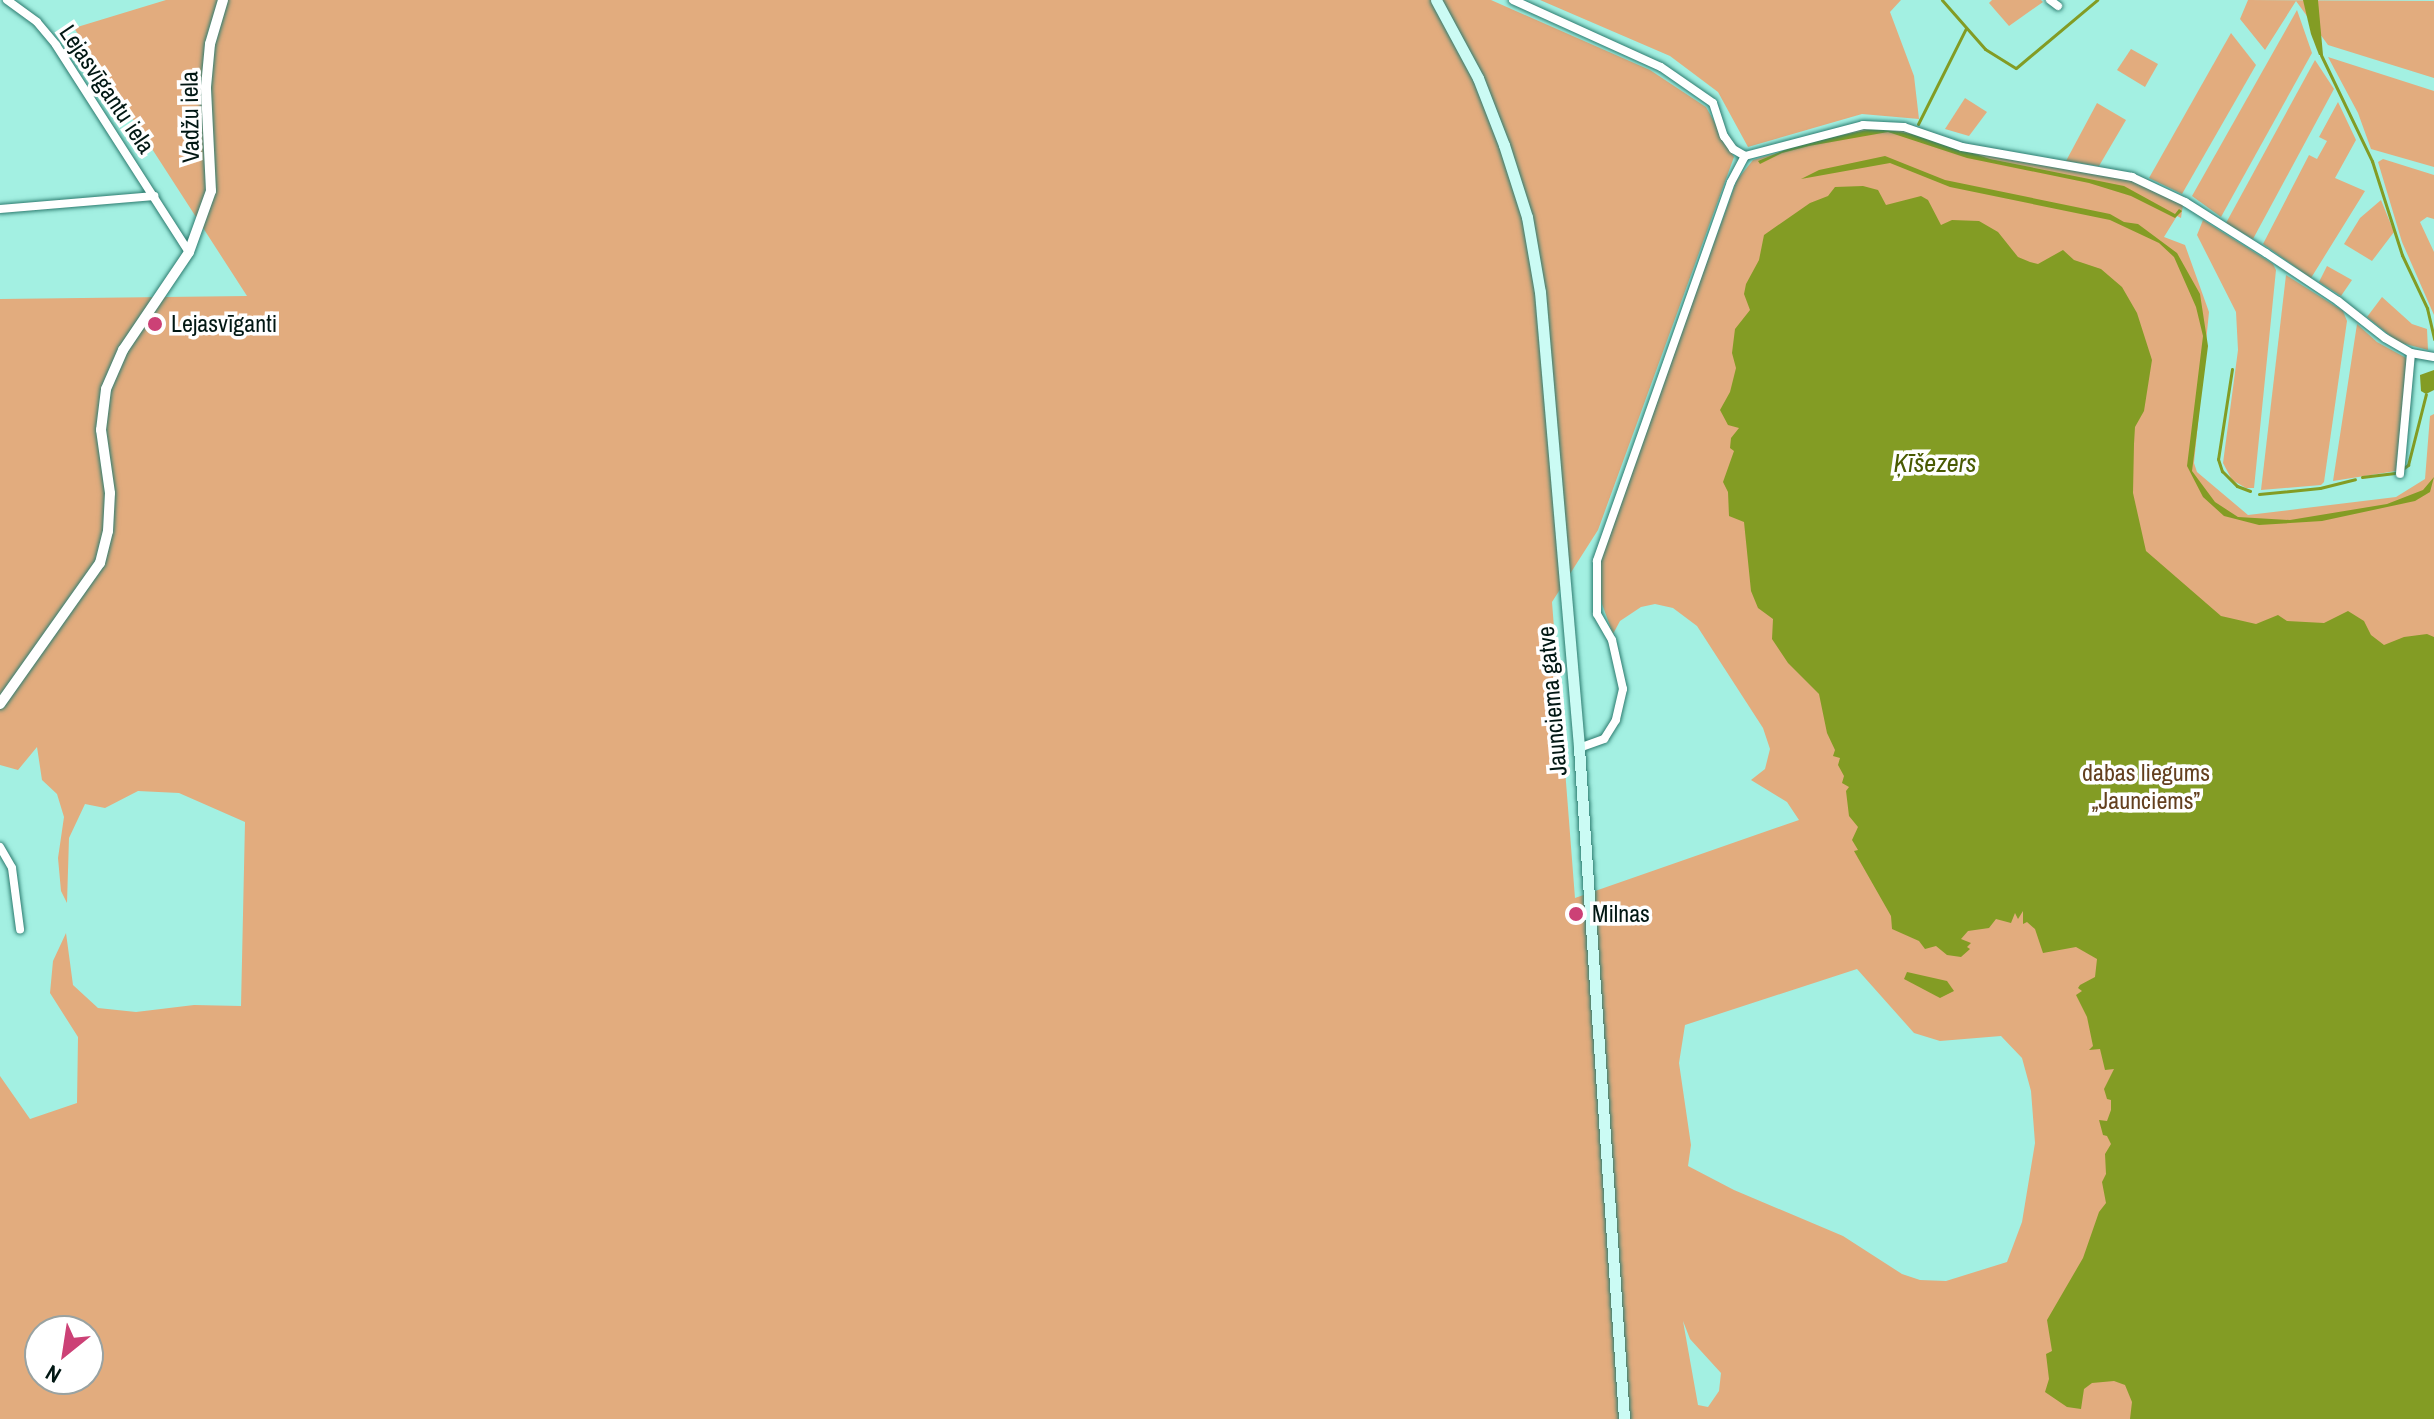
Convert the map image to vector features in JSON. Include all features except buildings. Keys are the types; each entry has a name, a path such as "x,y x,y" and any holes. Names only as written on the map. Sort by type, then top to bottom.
{"main road":[{"name":"Jaunciema gatve","path":"1436,0 1478,78 1527,217 1540,292 1579,748 1624,1419"}],"street":[{"name":"Lejasvīgantu iela","path":"7,0 37,22 56,45 189,252"},
{"name":"Vadžu iela","path":"0,704 100,563 108,531 110,493 101,430 106,389 123,350 199,233 211,191 206,87 210,44 223,0"},
{"path":"1513,0 1661,67 1713,103 1724,136 1733,149 1745,156 1863,125 1904,127 1962,147 2132,177 2185,202 2266,253 2338,301 2367,327 2411,353 2434,357"},
{"path":"1579,748 1604,739 1616,720 1623,689 1612,640 1597,614 1597,561 1731,182 1745,156"},
{"path":"0,209 154,196"},
{"path":"2400,474 2411,353"},
{"path":"0,847 12,868 20,929"}],"green space":[{"name":"dabas liegums „Jaunciems”","path":"166,0 1491,0 1650,70 1706,107 1734,157 1598,530 1552,602 1575,898 1799,820 1787,802 1751,780 1765,769 1770,749 1763,728 1697,626 1673,608 1655,604 1641,607 1620,621 1613,634 1602,604 1598,573 1609,530 1737,180 1753,160 1872,126 1916,133 1985,154 2120,174 2183,205 2181,218 2177,216 2164,237 2185,245 2209,312 2194,463 2197,472 2248,515 2396,497 2425,479 2430,416 2434,414 2434,1419 0,1419 0,1076 30,1119 77,1103 78,1037 50,993 53,961 66,933 73,985 98,1008 136,1012 194,1005 241,1006 245,822 179,793 138,791 105,808 85,804 69,838 67,903 61,891 58,858 64,817 57,794 42,780 37,747 18,770 0,765 0,299 247,296 74,28","holes":["1857,969 1914,1033 1940,1041 2001,1036 2022,1058 2031,1091 2035,1143 2022,1222 2007,1262 1946,1281 1920,1280 1902,1274 1843,1236 1734,1190 1688,1166 1691,1145 1679,1063 1685,1025","1683,1321 1690,1339 1721,1373 1719,1391 1708,1407 1698,1405"]},
{"path":"1540,0 1901,0 1890,12 1914,76 1919,119 1862,114 1748,147 1718,92 1670,56"},
{"path":"1992,0 2043,2 2009,26 1989,3"},
{"path":"2248,0 2434,1 2434,78 2328,45 2296,1 2265,50 2240,19"},
{"path":"2297,10 2312,53 2221,217 2192,196"},
{"path":"2231,33 2256,65 2182,194 2149,178"},
{"path":"2131,49 2158,64 2145,87 2117,70"},
{"path":"2328,57 2434,91 2434,167 2371,149 2358,113"},
{"path":"2315,60 2334,89 2253,239 2226,223"},
{"path":"1965,98 1987,112 1969,136 1945,129"},
{"path":"2338,102 2356,140 2335,178 2365,191 2311,278 2263,244 2309,155 2317,159 2327,141 2319,137"},
{"path":"2097,103 2126,120 2099,166 2066,161"},
{"path":"2383,159 2434,175 2434,219 2427,217 2420,222 2434,252 2434,315 2402,242 2378,162"},
{"path":"2381,200 2394,232 2372,261 2344,244 2360,218"},
{"path":"2203,220 2273,264 2276,270 2254,488 2246,488 2232,480 2223,463 2238,350 2236,312 2197,235"},
{"path":"2327,266 2352,280 2341,296 2319,282"},
{"path":"2286,275 2343,311 2347,321 2324,482 2321,485 2261,490"},
{"path":"2382,297 2412,324 2427,329 2428,350 2398,342 2367,317"},
{"path":"2357,324 2377,342 2408,359 2396,471 2333,481"}],"water":[{"path":"2303,0 2318,0 2323,55 2319,55 2311,34"},
{"path":"1877,128 1922,136 1990,159 2124,186 2175,214 2179,209 2182,211 2175,218 2131,196 2089,183 1967,158 1888,132 1809,146 1782,153 1760,164 1758,161 1799,144"},
{"path":"1885,156 1945,180 2110,214 2124,222 2138,224 2177,253 2200,294 2208,346 2192,471 2215,502 2238,517 2290,520 2387,504 2423,490 2434,477 2430,492 2415,501 2322,521 2259,525 2224,516 2203,497 2187,466 2203,336 2196,307 2174,257 2159,243 2110,220 1950,187 1890,163 1801,179 1819,170"},
{"name":"Ķīšezers","path":"1863,186 1878,190 1886,205 1921,196 1928,200 1941,225 1952,220 1979,221 1998,232 2018,257 2030,262 2038,264 2063,250 2074,260 2101,269 2122,287 2137,313 2152,360 2144,411 2135,427 2134,444 2133,493 2146,551 2221,616 2256,624 2278,615 2287,621 2324,623 2348,611 2364,621 2371,635 2384,645 2404,637 2427,634 2434,637 2434,1419 2130,1419 2132,1402 2125,1385 2114,1381 2092,1383 2084,1389 2081,1409 2067,1407 2045,1392 2049,1379 2046,1354 2052,1351 2047,1320 2083,1258 2099,1212 2106,1203 2102,1182 2106,1174 2105,1154 2111,1144 2103,1135 2099,1120 2107,1121 2111,1110 2111,1100 2107,1099 2104,1089 2114,1069 2105,1070 2100,1049 2089,1050 2093,1046 2087,1017 2076,995 2082,991 2078,988 2080,985 2095,977 2097,959 2076,947 2043,953 2035,929 2027,922 2023,924 2023,911 2018,919 2015,913 2011,923 1996,919 1989,928 1968,931 1961,939 1971,943 1967,947 1970,949 1961,957 1947,955 1936,946 1925,949 1919,941 1892,929 1891,916 1854,851 1858,850 1852,840 1858,827 1849,816 1846,791 1849,787 1842,783 1844,776 1838,765 1840,758 1833,756 1835,750 1827,733 1819,694 1788,663 1772,639 1773,619 1758,608 1751,591 1744,522 1729,516 1728,492 1723,482 1734,451 1730,448 1731,438 1739,428 1728,425 1720,410 1730,392 1736,368 1732,353 1735,329 1750,310 1744,294 1746,284 1759,260 1764,235 1810,203 1828,196 1835,187"},
{"path":"2434,370 2434,390 2426,394 2421,391 2420,375"},
{"path":"1907,972 1947,981 1954,991 1940,998 1904,979"}],"waterway":[{"path":"1942,0 1985,49 2016,68 2097,0"},
{"path":"1918,124 1966,28"},
{"path":"2321,55 2372,161 2402,255 2427,308 2434,339"},
{"path":"2232,369 2218,459 2222,471 2237,486 2250,491"},
{"path":"2362,477 2397,473 2408,465 2426,394"},
{"path":"2259,494 2320,488 2355,479"}],"place":[{"name":"Lejasvīganti","path":"155,324"},
{"name":"Milnas","path":"1576,914"}]}
